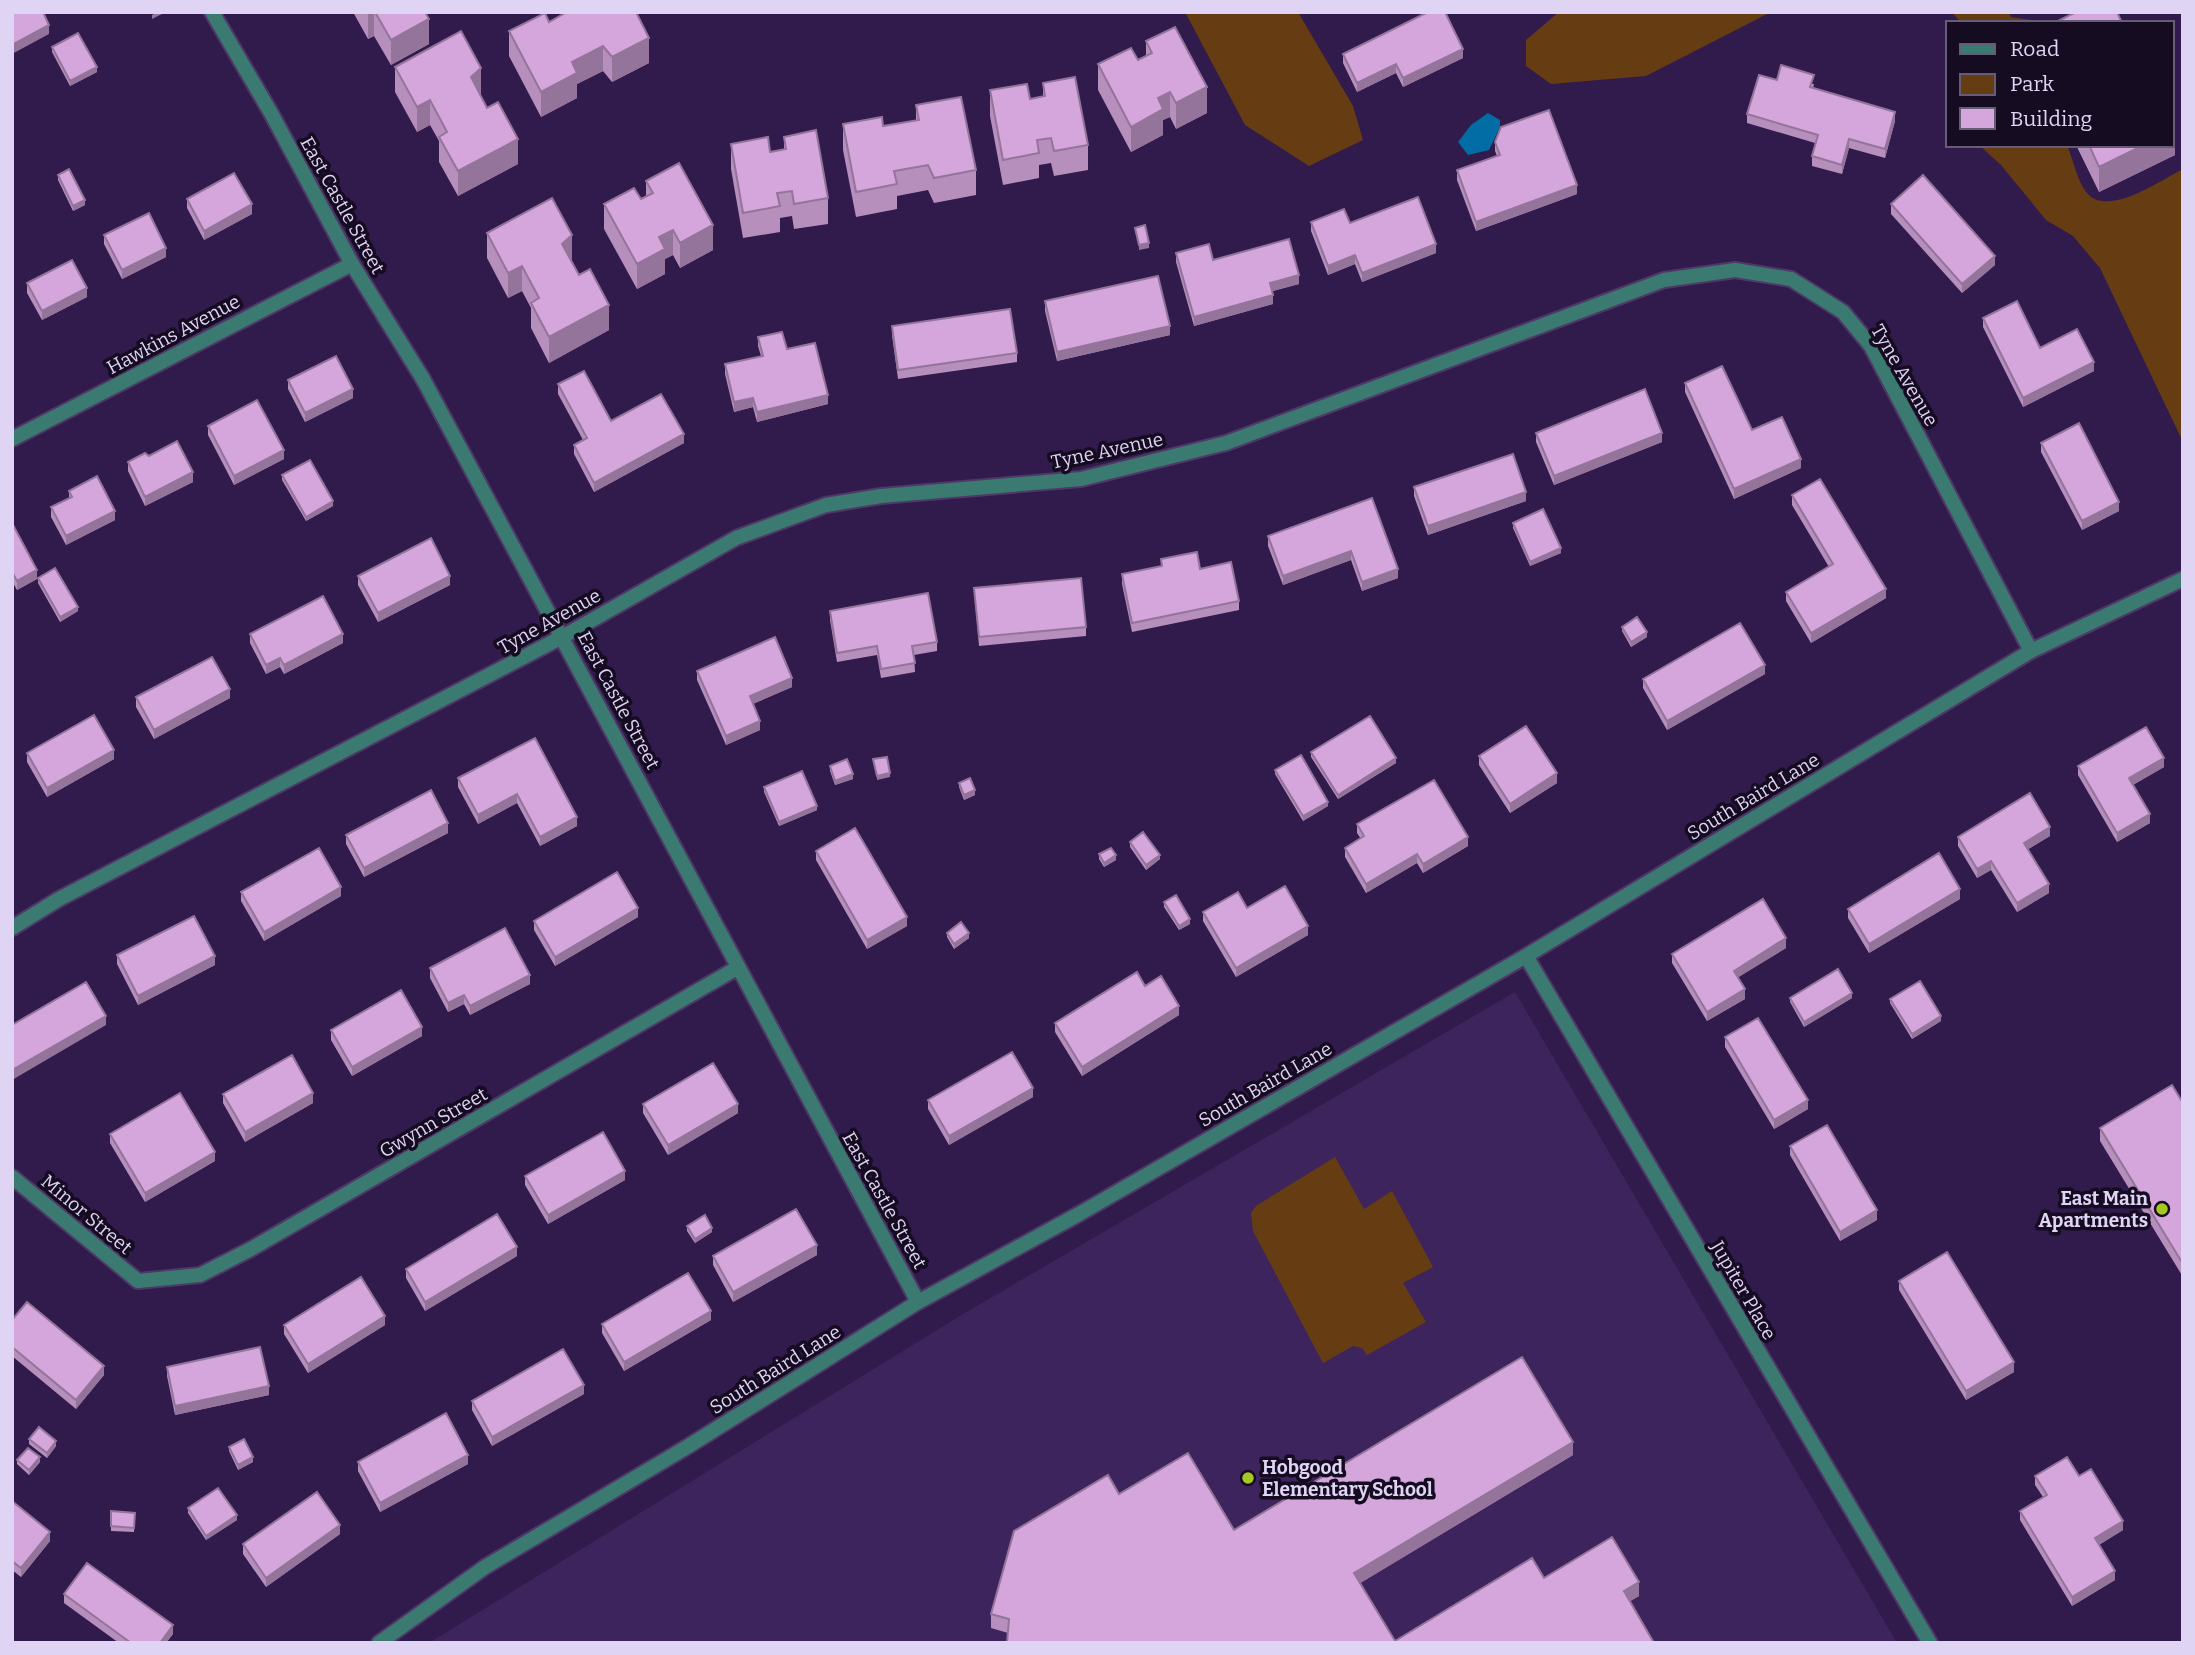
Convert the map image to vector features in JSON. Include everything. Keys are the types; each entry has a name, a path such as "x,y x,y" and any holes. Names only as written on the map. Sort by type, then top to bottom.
{"street":[{"name":"East Castle Street","path":"212,12 271,113 352,264 423,379 564,636 737,968 918,1302"},
{"name":"Hawkins Avenue","path":"12,439 352,264"},
{"name":"Tyne Avenue","path":"12,928 67,895 564,636 736,538 826,505 881,496 1081,479 1226,443 1664,280 1735,270 1791,279 1843,312 1871,346 2031,651"},
{"name":"South Baird Lane","path":"379,1643 485,1567 675,1454 918,1302 1079,1214 1526,956 2031,651 2183,579"},
{"name":"Jupiter Place","path":"1526,956 1930,1643"},
{"name":"Gwynn Street","path":"138,1281 200,1275 251,1249 737,968"},
{"name":"Minor Street","path":"12,1177 138,1281"}],"shaded area":[{"name":"Hobgood Elementary School","path":"1515,992 1897,1643 429,1643 963,1314"}],"green space":[{"path":"1185,12 1298,12 1353,106 1363,140 1309,166 1245,125"},
{"path":"1559,12 1771,12 1646,76 1551,84 1526,66 1526,40"},
{"path":"1952,12 2008,12 2011,17 2037,21 1959,21"},
{"path":"1981,147 2068,147 2086,192 2095,199 2107,201 2134,195 2183,169 2183,442 2100,268 2073,236 2046,220 2001,165"},
{"path":"1335,1157 1364,1209 1392,1191 1433,1267 1403,1283 1426,1322 1367,1355 1362,1348 1353,1346 1323,1363 1253,1231 1251,1213 1256,1206"}],"water":[{"path":"1488,113 1500,120 1500,127 1489,150 1468,155 1458,142 1471,125"}],"building":[{"path":"12,12 43,12 49,25 12,45"},
{"path":"375,12 425,12 429,19 391,40"},
{"path":"567,12 636,12 649,38 612,57 603,46 572,62 577,73 541,92 509,31 545,13 549,22"},
{"path":"1428,12 1445,12 1463,49 1403,78 1396,64 1357,83 1343,54"},
{"path":"2076,12 2117,12 2121,21 2058,21"},
{"path":"1175,27 1207,87 1176,103 1170,92 1158,98 1163,109 1131,127 1098,64 1131,48 1138,60 1152,53 1146,41"},
{"path":"461,31 481,68 471,77 487,108 498,102 518,139 458,171 439,137 447,132 430,100 417,107 395,67"},
{"path":"78,33 97,67 70,81 52,47"},
{"path":"1781,65 1814,75 1810,87 1895,112 1885,149 1849,139 1842,165 1812,156 1818,135 1747,114 1759,75 1777,80"},
{"path":"1075,77 1088,145 1054,151 1051,138 1037,140 1039,153 1003,160 990,90 1027,84 1030,99 1045,96 1043,83"},
{"path":"961,97 976,170 934,178 928,165 894,171 897,184 856,192 843,124 882,117 883,126 919,120 916,105"},
{"path":"1549,110 1577,185 1476,222 1457,170 1500,155 1495,142 1501,127"},
{"path":"816,130 828,198 794,204 792,191 777,193 780,206 743,213 731,144 768,137 770,152 786,149 784,137"},
{"path":"2090,147 2140,147 2099,167"},
{"path":"679,163 713,225 680,243 673,230 659,237 665,249 637,264 604,204 634,188 641,199 653,193 646,181"},
{"path":"69,169 85,200 73,206 58,175"},
{"path":"234,173 252,204 204,231 187,199"},
{"path":"1923,175 1995,256 1962,284 1891,204"},
{"path":"1418,197 1436,244 1362,273 1355,255 1328,266 1311,222 1344,209 1350,223"},
{"path":"552,198 572,235 562,244 579,275 590,269 609,305 549,337 531,303 539,298 522,266 508,273 487,233"},
{"path":"149,213 166,248 122,270 104,235"},
{"path":"1145,225 1149,243 1139,245 1135,228"},
{"path":"1289,239 1299,275 1270,283 1273,295 1194,317 1176,253 1209,244 1213,260"},
{"path":"72,260 87,288 42,311 27,283"},
{"path":"1158,276 1170,326 1057,352 1045,301"},
{"path":"2017,301 2040,348 2077,329 2094,362 2023,398 1983,318"},
{"path":"1010,309 1017,353 898,370 892,326"},
{"path":"782,332 787,349 815,343 828,395 757,412 753,398 734,402 725,364 763,356 758,337"},
{"path":"336,356 353,389 305,413 288,380"},
{"path":"1722,366 1752,430 1782,417 1801,459 1734,489 1685,383"},
{"path":"584,371 611,421 661,394 684,434 594,483 574,445 587,438 558,384"},
{"path":"1645,389 1662,433 1554,476 1536,433"},
{"path":"257,400 284,450 234,476 208,426"},
{"path":"2079,423 2119,502 2082,521 2041,443"},
{"path":"177,441 193,472 145,497 128,462 145,453 149,456"},
{"path":"1513,454 1526,492 1428,526 1414,487"},
{"path":"310,460 333,501 306,517 282,475"},
{"path":"97,476 115,511 66,536 51,507 72,497 69,491"},
{"path":"1820,479 1886,589 1811,633 1786,592 1833,564 1792,495"},
{"path":"1372,498 1398,569 1362,582 1351,551 1283,576 1268,536"},
{"path":"1543,509 1561,548 1530,562 1513,523"},
{"path":"12,523 37,570 17,581 12,572"},
{"path":"431,538 450,576 378,613 358,576"},
{"path":"1197,552 1200,569 1231,562 1239,601 1132,623 1122,574 1162,566 1161,559"},
{"path":"55,568 78,607 60,617 38,578"},
{"path":"1081,578 1086,627 979,637 974,588"},
{"path":"928,593 937,642 912,646 915,663 881,669 877,646 837,653 830,611"},
{"path":"323,596 343,634 284,665 280,658 266,665 250,634"},
{"path":"1637,617 1647,632 1631,642 1622,627"},
{"path":"1740,623 1765,665 1667,721 1643,679"},
{"path":"775,637 792,678 750,696 760,721 726,736 697,671"},
{"path":"212,657 230,689 154,730 136,697"},
{"path":"94,715 114,750 47,788 27,753"},
{"path":"1370,716 1396,758 1338,795 1311,752"},
{"path":"1526,726 1557,773 1510,804 1479,756"},
{"path":"2146,727 2164,758 2129,778 2150,814 2117,833 2078,766"},
{"path":"535,738 577,817 540,837 517,794 478,815 458,778"},
{"path":"1301,755 1328,802 1303,816 1275,770"},
{"path":"887,757 890,773 877,776 873,759"},
{"path":"847,759 853,774 835,781 830,766"},
{"path":"802,771 817,806 779,822 764,787"},
{"path":"970,778 975,790 964,795 959,783"},
{"path":"1434,780 1468,837 1423,864 1417,854 1366,884 1345,848 1364,836 1357,824"},
{"path":"431,790 448,823 364,868 346,835"},
{"path":"2030,793 2050,827 2024,843 2049,884 2017,903 1991,861 1977,869 1958,837"},
{"path":"855,828 907,917 867,940 816,851"},
{"path":"1143,832 1160,855 1146,865 1130,842"},
{"path":"319,848 341,887 264,932 241,892"},
{"path":"1111,848 1116,855 1104,863 1099,854"},
{"path":"1939,853 1960,889 1869,944 1848,909"},
{"path":"617,872 638,908 555,957 534,921"},
{"path":"1285,886 1308,926 1236,968 1203,912 1238,892 1247,908"},
{"path":"1176,895 1190,919 1179,926 1164,902"},
{"path":"1763,899 1786,938 1734,971 1745,989 1707,1012 1672,954"},
{"path":"194,916 215,956 138,996 117,955"},
{"path":"961,922 969,933 954,944 947,933"},
{"path":"505,928 530,975 470,1006 464,995 448,1003 430,968"},
{"path":"1838,969 1852,993 1804,1022 1790,998"},
{"path":"1137,972 1145,986 1161,976 1179,1006 1082,1067 1055,1023"},
{"path":"1920,981 1941,1016 1912,1034 1890,999"},
{"path":"86,982 106,1016 12,1070 12,1025"},
{"path":"401,990 422,1027 352,1067 331,1030"},
{"path":"1758,1018 1808,1100 1774,1120 1725,1037"},
{"path":"1012,1052 1033,1088 949,1136 928,1100"},
{"path":"292,1055 313,1093 245,1132 223,1094"},
{"path":"713,1063 738,1104 668,1145 643,1104"},
{"name":"East Main Apartments","path":"2172,1085 2183,1103 2183,1264 2100,1128"},
{"path":"180,1093 215,1152 145,1193 110,1134"},
{"path":"1827,1125 1877,1210 1840,1232 1790,1146"},
{"path":"603,1132 625,1171 548,1215 525,1176"},
{"path":"796,1209 817,1245 733,1292 713,1256"},
{"path":"497,1214 517,1247 425,1302 406,1269"},
{"path":"705,1215 712,1228 695,1239 687,1226"},
{"path":"1947,1252 2014,1362 1966,1391 1899,1281"},
{"path":"688,1273 711,1311 624,1362 602,1324"},
{"path":"361,1277 385,1316 308,1364 284,1325"},
{"path":"27,1302 104,1366 76,1400 12,1347 12,1320"},
{"path":"260,1347 269,1386 175,1406 167,1367"},
{"path":"563,1349 584,1385 492,1437 472,1401"},
{"name":"Hobgood Elementary School","path":"1522,1357 1573,1442 1354,1573 1395,1641 1532,1558 1544,1578 1612,1537 1639,1582 1624,1591 1654,1643 1007,1643 1009,1619 991,1614 1014,1531 1108,1475 1119,1494 1188,1453 1234,1530"},
{"path":"446,1413 468,1455 380,1503 358,1462"},
{"path":"39,1427 56,1441 47,1453 29,1439"},
{"path":"244,1439 253,1457 238,1465 229,1447"},
{"path":"28,1448 40,1457 29,1470 17,1460"},
{"path":"2067,1457 2079,1476 2091,1469 2123,1521 2095,1538 2115,1571 2072,1597 2020,1511 2047,1495 2035,1476"},
{"path":"218,1488 237,1515 206,1536 188,1508"},
{"path":"317,1492 340,1525 266,1578 243,1544"},
{"path":"12,1501 50,1532 21,1568 12,1561"},
{"path":"111,1511 135,1513 134,1528 111,1526"},
{"path":"87,1563 173,1625 160,1643 131,1643 64,1594"}],"place":[{"name":"East Main Apartments","path":"2162,1209"},
{"name":"Hobgood Elementary School","path":"1248,1478"}]}
